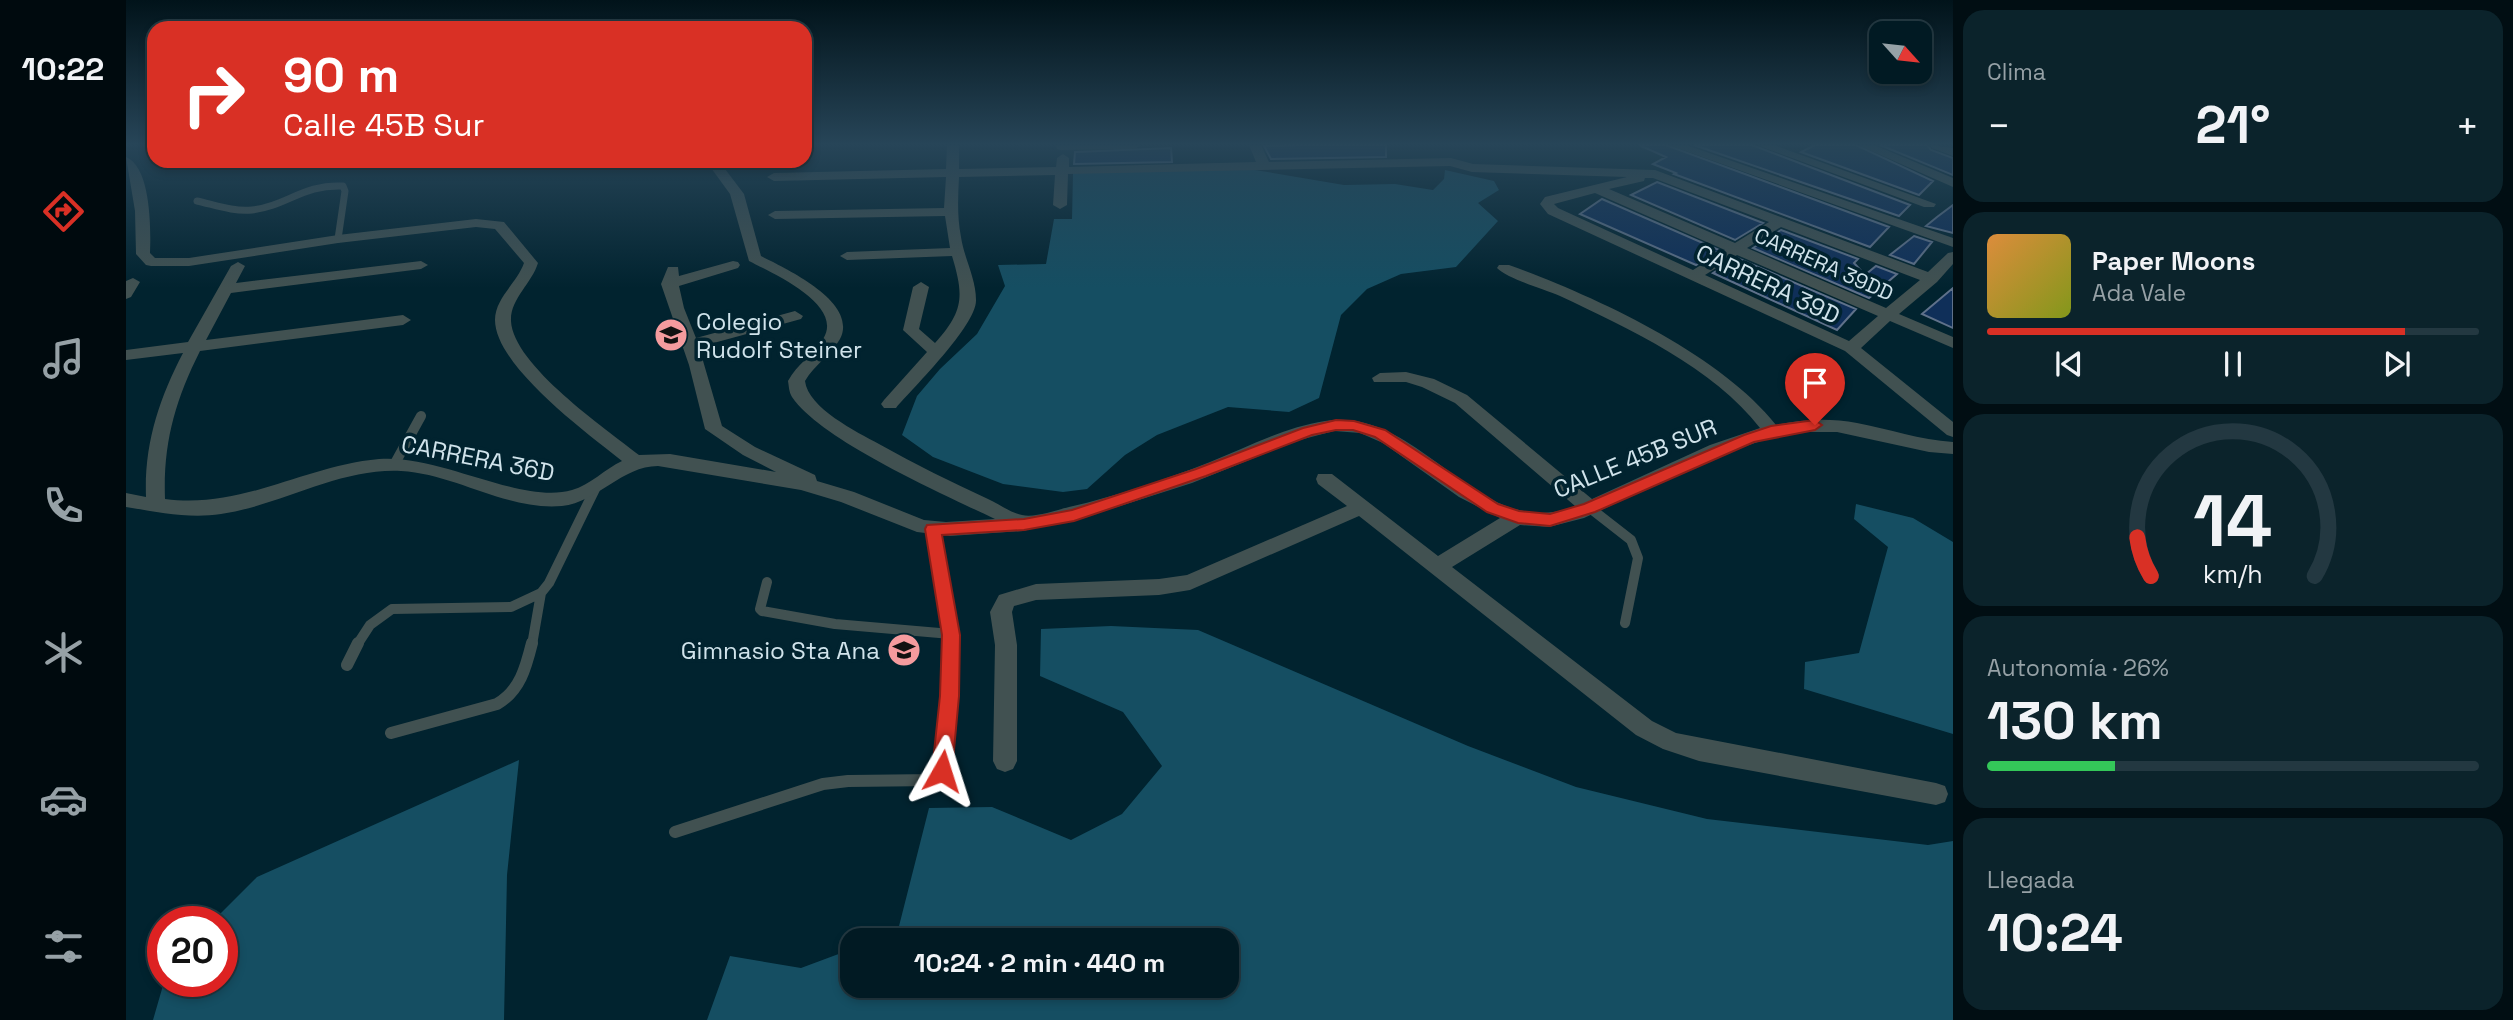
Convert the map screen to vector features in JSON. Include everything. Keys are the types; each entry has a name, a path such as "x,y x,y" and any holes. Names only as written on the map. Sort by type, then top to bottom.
{"street":[{"path":"137,193 143,230 143,254 151,262 190,262 338,239 476,223 499,225 531,263 507,301 502,321 504,337 538,380 635,462 660,460 727,470 834,492"},
{"path":"736,193 754,258 819,297 830,309 834,321 834,334 829,346 797,375 799,397 859,440 946,488 1024,524"},
{"path":"890,404 954,332 969,303 965,275 956,252 951,193"},
{"path":"1060,205 1061,193"},
{"name":"CARRERA 39D","path":"1587,193 1550,200 1547,205 1553,211 1851,348 1953,432"},
{"name":"CARRERA 39DD","path":"1606,193 1953,343"},
{"path":"1705,193 1932,279"},
{"path":"1809,193 1953,243"},
{"path":"1897,193 1929,204"},
{"path":"1912,229 1929,204 1949,193"},
{"path":"775,215 951,212"},
{"path":"1695,275 1781,221"},
{"path":"847,256 956,252"},
{"path":"1851,348 1885,315 1932,279 1953,256"},
{"path":"226,289 421,265"},
{"path":"733,265 671,277 674,304 690,344 714,429 749,451 834,492 933,529"},
{"path":"156,505 155,453 161,428 181,373 238,267"},
{"path":"1504,268 1578,297 1701,365 1743,398 1771,431"},
{"path":"921,287 911,330 935,351"},
{"path":"690,344 795,316"},
{"path":"126,355 403,320"},
{"path":"1380,378 1406,377 1428,383 1461,399 1590,508"},
{"name":"CALLE 45B SUR","path":"933,529 1024,524 1074,515 1201,473 1308,431 1336,425 1354,425 1380,433 1493,508 1518,517 1550,520 1590,508 1718,451 1771,431 1815,425 1840,426 1932,447 1953,448"},
{"name":"CARRERA 36D","path":"126,500 156,505 219,508 327,478 394,465 458,475 530,496 561,499 596,487 635,462"},
{"path":"1325,479 1644,729 1671,742 1699,750 1936,794"},
{"path":"1005,761 1006,645 1001,612 1006,601 1029,593 1159,587 1190,582 1362,507"},
{"path":"1435,567 1518,517"}],"lane":[{"path":"197,201 251,210 263,208 294,193"},
{"path":"338,239 345,193"},
{"path":"394,465 421,416"},
{"path":"347,665 367,625 380,614 392,609 511,607 541,593 549,583 596,487"},
{"path":"1590,508 1631,540 1635,548 1638,558 1625,623"},
{"path":"675,832 823,784 848,781 935,780 942,771 950,696 951,635 933,529"},
{"path":"767,582 760,609 762,611 835,624 951,635"},
{"path":"391,733 497,704 512,694 519,683 534,636 540,613 541,593"}],"shaded area":[{"path":"1073,193 1495,193 1478,203 1498,221 1456,267 1401,274 1367,289 1341,315 1319,398 1289,412 1228,407 1157,435 1125,455 1087,489 1063,492 1003,484 933,457 902,435 917,396 940,369 977,334 1005,286 998,265 1046,264 1054,219 1072,219"},
{"path":"1856,504 1913,518 1953,542 1953,734 1804,689 1805,662 1859,653 1888,547 1854,519"},
{"path":"1111,626 1198,630 1468,746 1576,787 1707,819 1928,845 1953,841 1953,1020 707,1020 730,956 801,968 840,953 840,998 1239,998 1239,928 899,928 929,808 992,807 1071,840 1122,814 1162,766 1123,712 1040,676 1041,629"},
{"path":"519,760 507,875 504,1020 153,1020 160,997 238,997 238,906 228,906 257,877"}],"building":[{"path":"1636,193 1684,193 1763,223 1735,240 1631,195"},
{"path":"1724,193 1795,193 1889,227 1870,247"},
{"path":"1831,193 1877,193 1910,205 1899,216"},
{"path":"1602,199 1719,250 1696,265 1580,214"},
{"path":"1953,205 1953,233 1926,226 1937,217"},
{"path":"1781,230 1858,259 1854,263 1865,275 1876,266 1897,274 1869,298 1753,248"},
{"path":"1914,236 1932,242 1914,264 1890,255"},
{"path":"1737,258 1856,309 1837,330 1713,273"},
{"path":"1953,288 1953,328 1922,314"}],"place":[{"name":"Colegio Rudolf Steiner","path":"671,335"},
{"name":"Gimnasio Sta Ana","path":"904,650"}],"route":[{"path":"942,771 950,696 951,635 933,529 1024,524 1074,515 1201,473 1308,431 1336,425 1354,425 1380,433 1493,508 1518,517 1550,520 1590,508 1749,438 1771,431 1815,425"}]}
